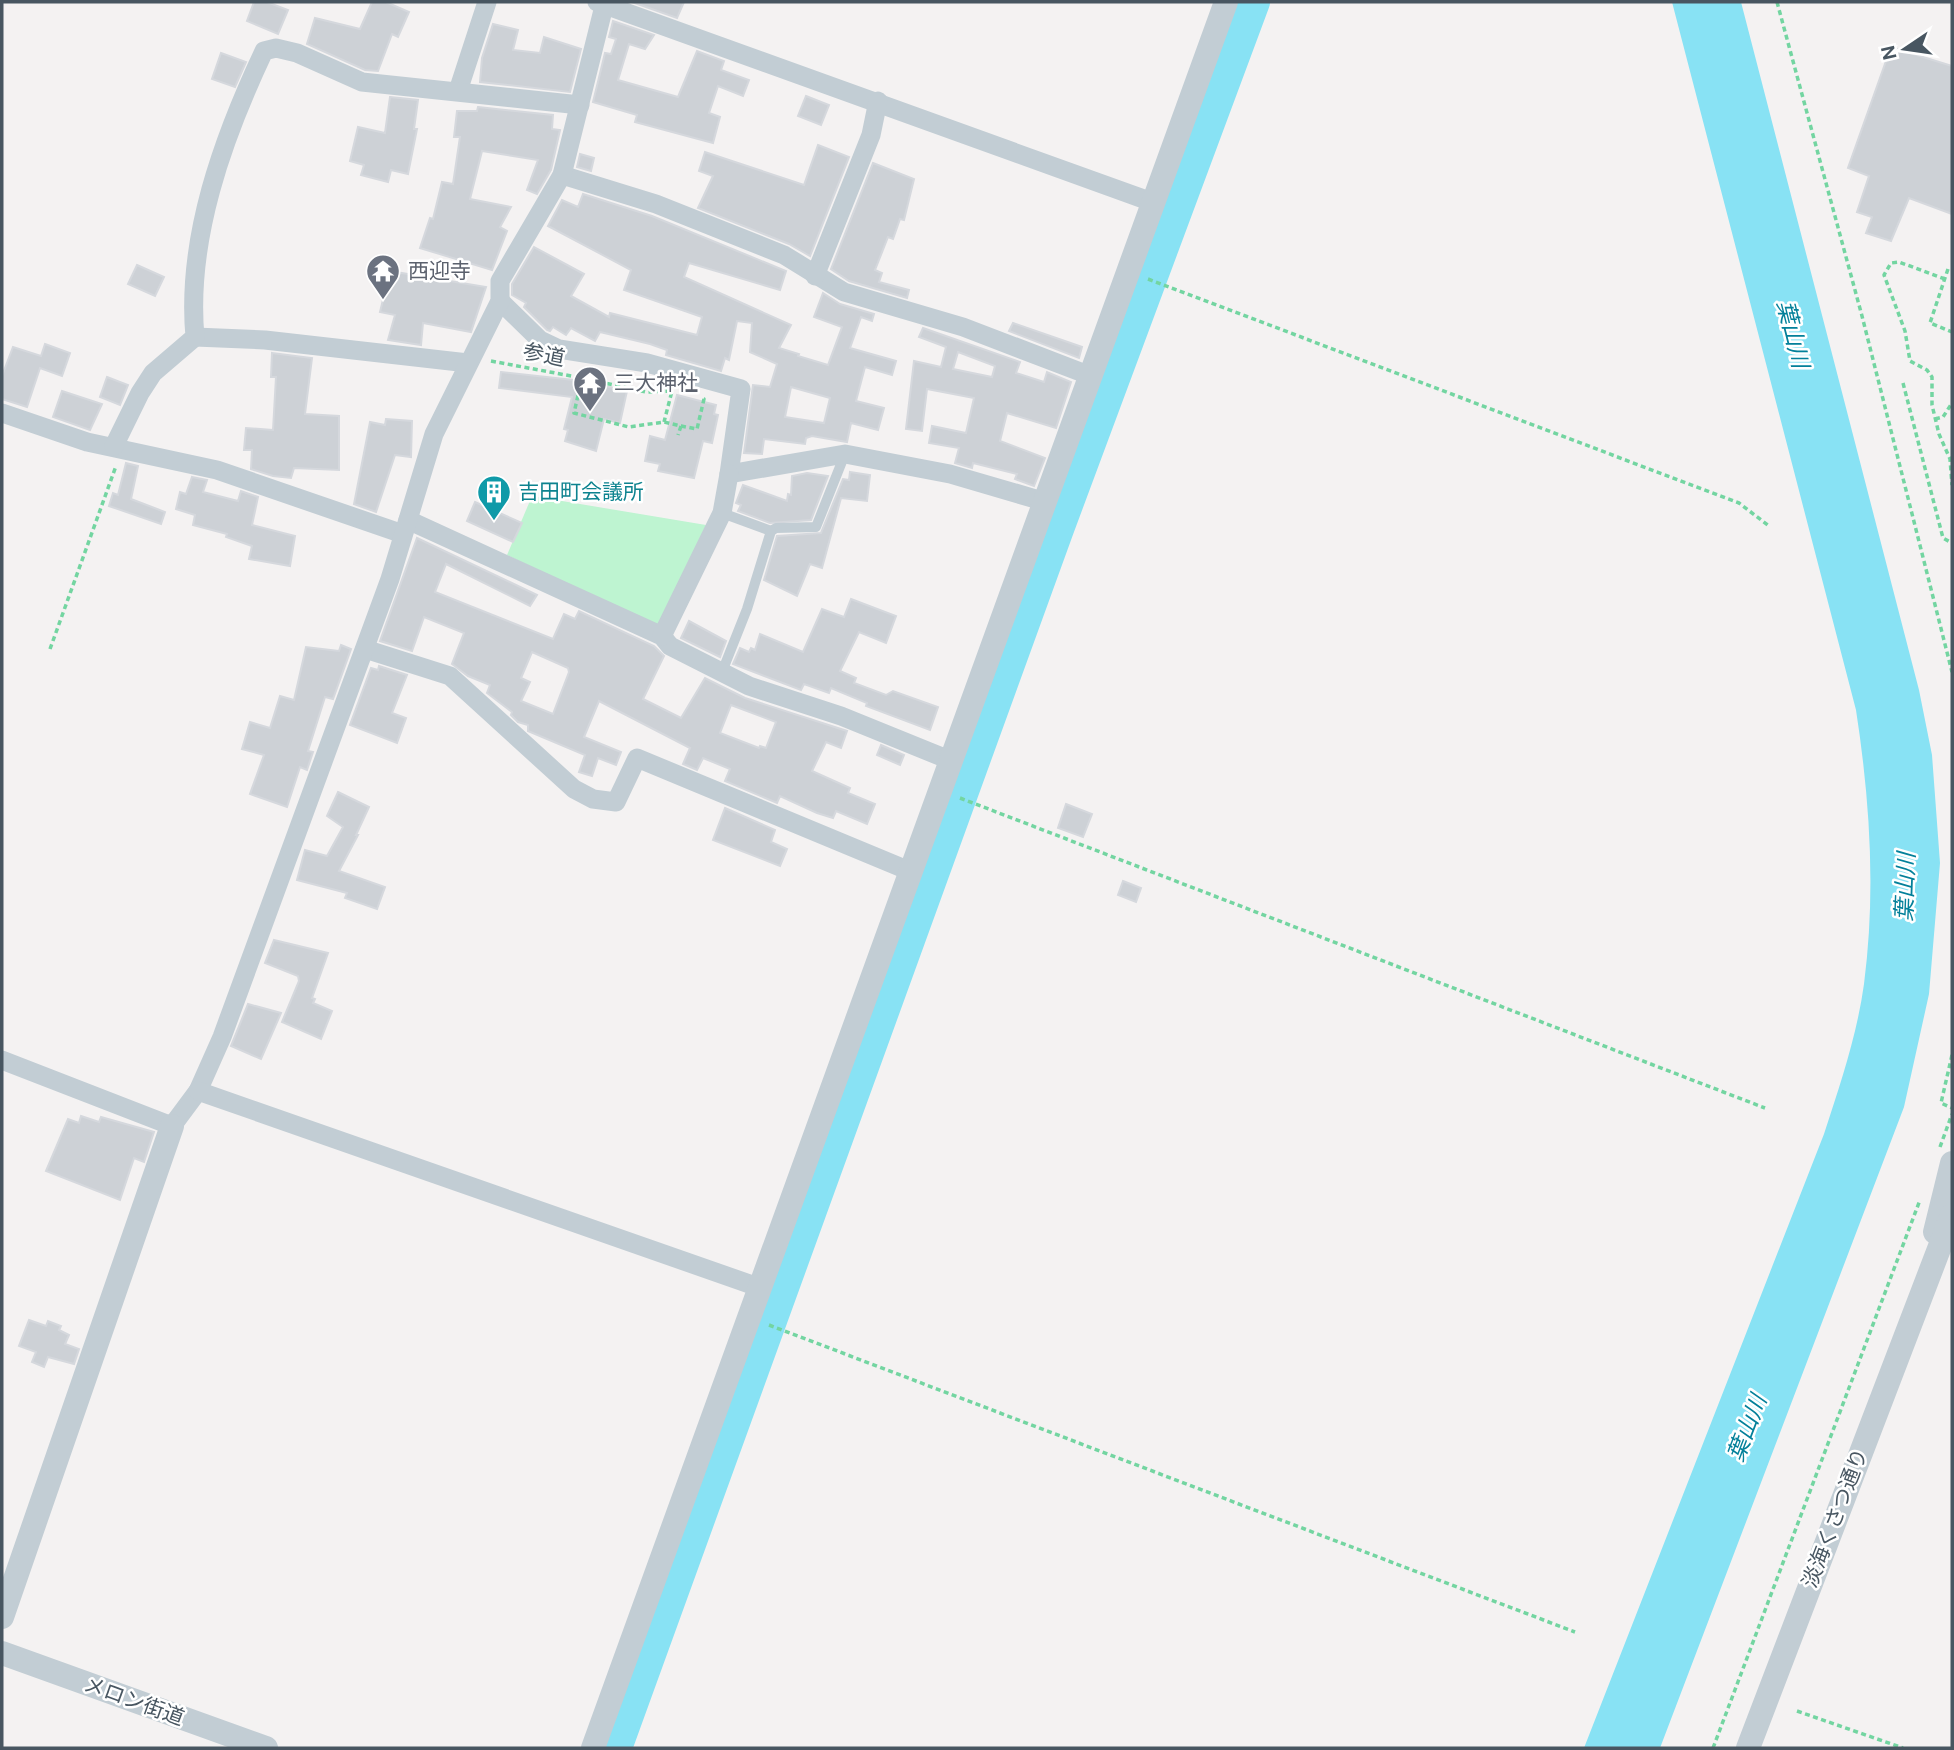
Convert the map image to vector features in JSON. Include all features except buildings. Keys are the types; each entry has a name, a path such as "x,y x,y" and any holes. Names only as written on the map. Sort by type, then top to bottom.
{"street":[{"path":"458,91 487,2"},
{"path":"593,1748 1226,2"},
{"path":"2,1617 172,1126 198,1091 272,905 365,649 434,434 500,301 500,282 562,175 602,3 1152,202"},
{"path":"195,337 195,266 208,194 219,171 237,106 264,51 276,48 297,53 362,82 580,104"},
{"path":"816,276 871,135 878,101"},
{"path":"562,175 656,204 784,255 844,292 963,327 1091,376"},
{"path":"500,301 540,340 559,349 647,363 741,389 722,513 662,636"},
{"path":"118,447 140,393 153,373 195,337 265,340 470,360"},
{"path":"2,413 87,442 217,470 406,527 662,636 670,646 749,686 841,716 952,761"},
{"path":"729,474 845,454 950,474 1046,502"},
{"path":"365,649 450,676 574,789 593,799 615,802 637,758 912,872"},
{"path":"2,1060 172,1126"},
{"path":"198,1091 761,1288"},
{"name":"淡海くさつ通り","path":"1922,1288 1945,1158"},
{"name":"淡海くさつ通り","path":"1748,1748 1922,1288 1952,1216"},
{"name":"メロン街道","path":"2,1653 266,1748"}],"lane":[{"path":"722,672 747,609 771,531 776,528 816,527 845,454"},
{"path":"722,513 771,531"}],"path":[{"path":"1777,2 1862,316 1952,672"},
{"path":"1945,279 1899,262 1891,263 1884,275 1905,331 1910,361 1927,370 1932,377 1935,419 1950,459 1952,485"},
{"path":"1948,269 1930,323 1952,332"},
{"path":"1139,275 1739,503 1769,526"},
{"name":"参道","path":"470,360 582,378 574,413 629,427 664,422 681,426"},
{"path":"582,378 646,391 672,391 683,394"},
{"path":"1903,383 1943,538 1952,543"},
{"path":"664,422 672,391"},
{"path":"678,435 681,426 696,429 704,399 693,396"},
{"path":"1935,419 1943,417 1952,403"},
{"path":"50,649 118,447"},
{"path":"951,795 1765,1108"},
{"path":"1952,1055 1941,1103 1952,1108"},
{"path":"1945,1158 1952,1114"},
{"path":"1713,1748 1923,1192"},
{"path":"782,1330 1575,1632"},
{"path":"1797,1711 1903,1748"}],"green space":[{"path":"532,496 706,525 658,629 507,555"}],"water":[{"name":"葉山川","path":"1672,2 1741,2 1919,690 1932,755 1940,863 1929,994 1904,1107 1660,1748 1584,1748 1824,1134 1857,1022 1864,984 1870,915 1868,812 1856,710"}],"waterway":[{"path":"616,1748 1058,529 1254,2"}],"place":[{"name":"西迎寺","path":"383,301"},
{"name":"三大神社","path":"590,413"},
{"name":"吉田町会議所","path":"494,522"}]}
